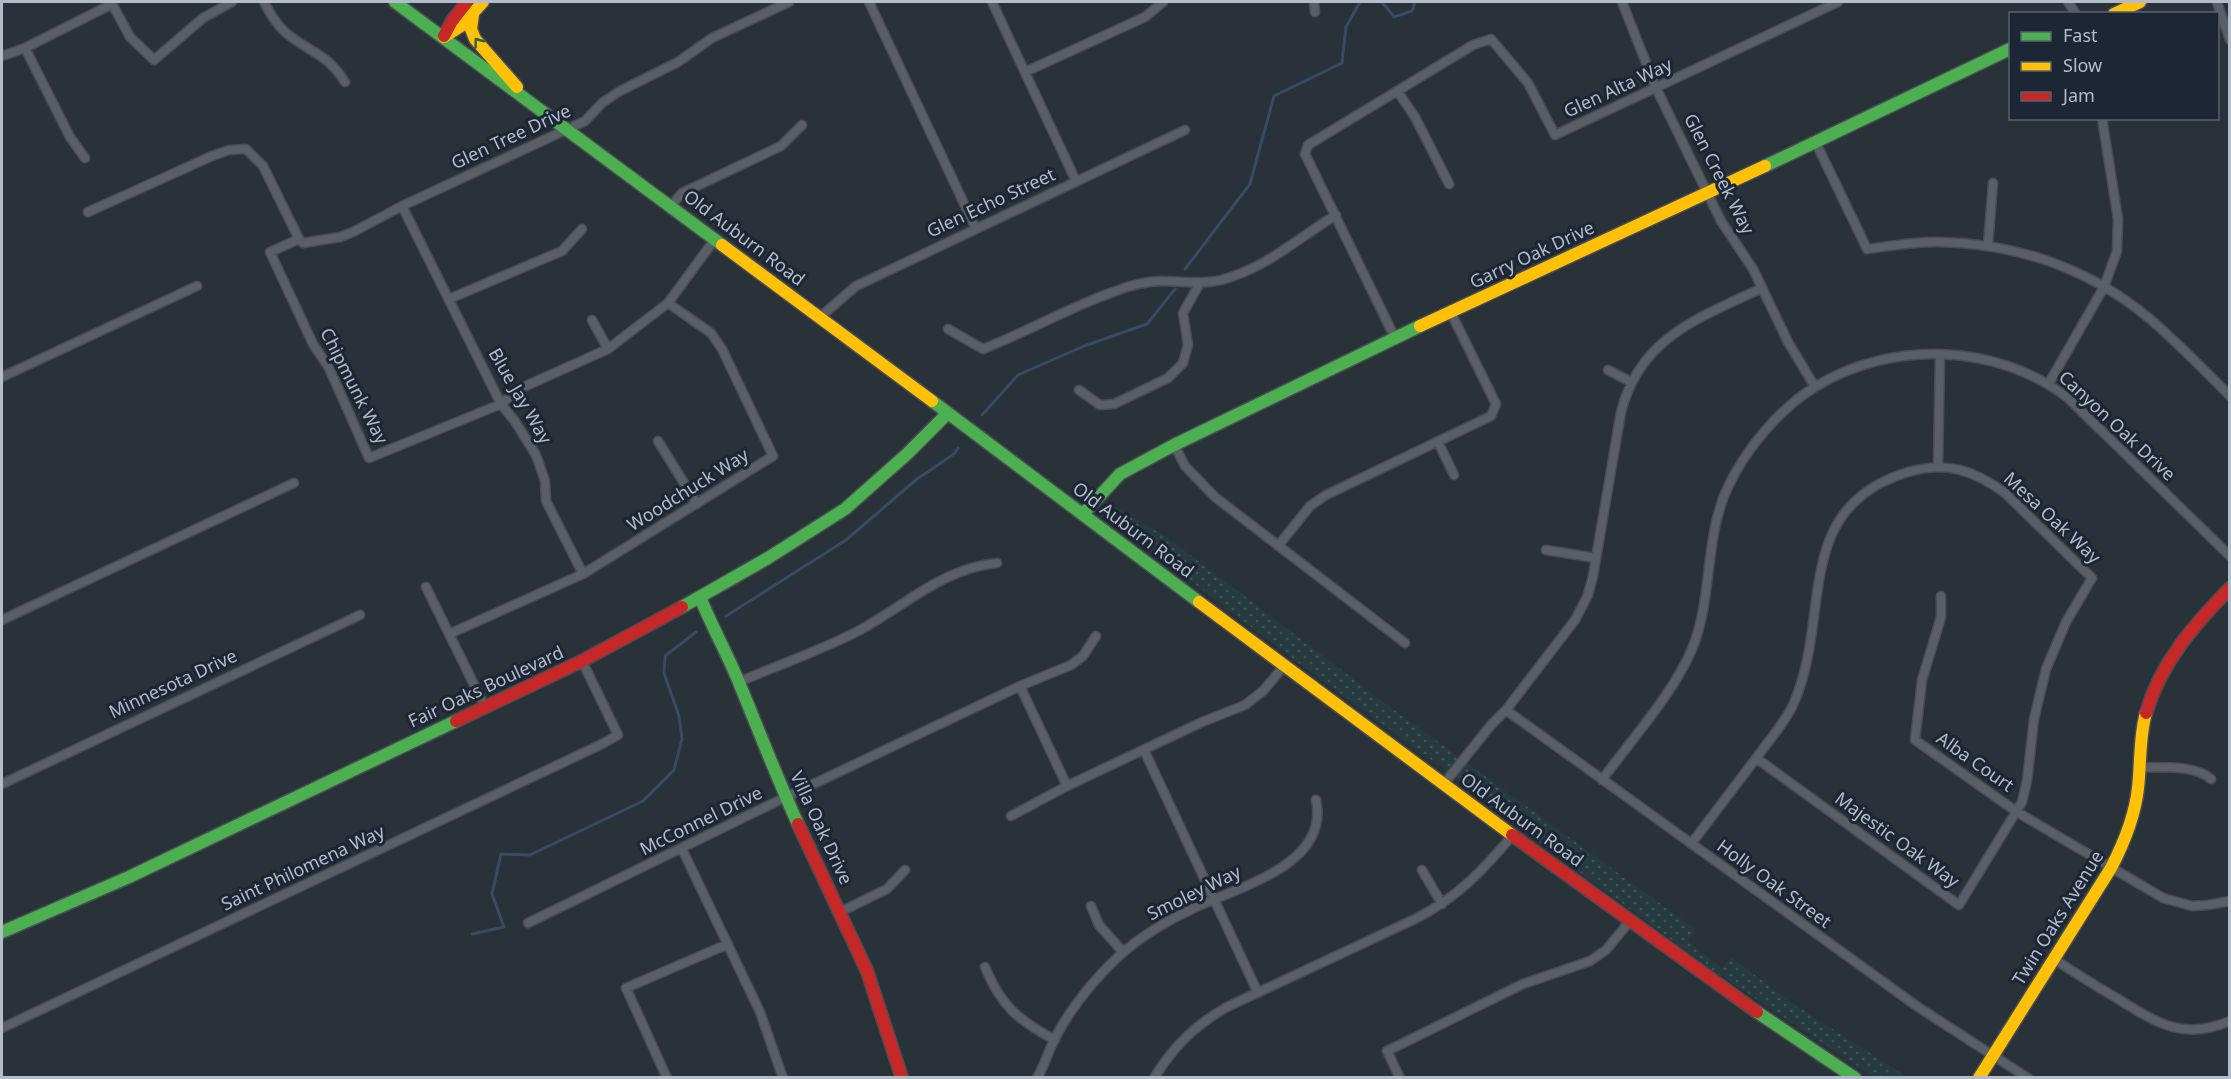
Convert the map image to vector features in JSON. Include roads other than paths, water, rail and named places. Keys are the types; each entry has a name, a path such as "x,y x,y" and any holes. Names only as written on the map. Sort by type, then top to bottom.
{"main road":[{"name":"Old Auburn Road","path":"395,2 567,128 1512,836 1728,993 1855,1077"},
{"path":"444,37 452,21 467,2"},
{"path":"444,37 461,26 483,2"},
{"path":"2118,12 2140,2"},
{"path":"473,15 471,26 474,39 507,73 524,96"},
{"name":"Garry Oak Drive","path":"1083,514 1120,474 1174,445 1706,192 1816,143 2009,49"},
{"name":"Fair Oaks Boulevard","path":"2,932 129,877 582,661 700,597 768,558 844,509 898,462 948,413"},
{"name":"Twin Oaks Avenue","path":"1979,1077 2111,868 2130,824 2138,793 2140,744 2155,687 2166,663 2193,626 2229,588"},
{"name":"Villa Oak Drive","path":"700,597 739,682 786,797 871,980 902,1077"}],"street":[{"path":"2,56 25,48 112,3 130,37 154,60 203,18 232,2"},
{"path":"264,2 283,30 326,58 345,82"},
{"name":"Glen Tree Drive","path":"299,239 303,243 340,237 585,121 611,96 678,62 712,38 789,2"},
{"path":"869,2 976,229"},
{"path":"992,2 1076,181"},
{"path":"1025,72 1145,17 1163,2"},
{"path":"1314,2 1315,12"},
{"name":"Glen Creek Way","path":"1622,2 1656,88 1706,192 1721,221 1753,268 1788,342 1815,387"},
{"name":"Glen Alta Way","path":"1336,215 1305,154 1308,145 1473,45 1491,39 1528,83 1555,135 1838,2"},
{"path":"2217,2 2229,40"},
{"path":"25,48 70,137 85,158"},
{"path":"1398,92 1415,117 1449,184"},
{"path":"2049,383 2104,287 2112,267 2118,235 2118,219 2102,120"},
{"path":"671,206 682,193 780,146 790,139 802,125"},
{"name":"Glen Echo Street","path":"819,318 856,286 1185,130"},
{"path":"1816,143 1867,249 1929,242 1988,245 2042,258 2104,287 2152,320 2228,393"},
{"path":"88,212 212,156 229,150 246,149 263,165 299,239"},
{"path":"1988,245 1993,183"},
{"name":"Blue Jay Way","path":"402,206 501,404 536,455 545,481 546,501 583,574"},
{"path":"948,328 983,349 1113,292 1142,283 1161,281 1200,283 1220,280 1266,263 1307,232 1336,215 1396,340"},
{"path":"449,299 562,251 582,229"},
{"name":"Chipmunk Way","path":"299,239 270,252 313,344 329,368 369,458 501,404 519,389 608,349 668,303 715,239"},
{"path":"1079,390 1100,405 1114,404 1168,378 1182,363 1188,345 1184,313 1200,283"},
{"path":"2,377 197,286"},
{"path":"1443,785 1506,710 1580,613 1588,595 1619,421 1631,382 1649,356 1674,332 1762,288"},
{"name":"Woodchuck Way","path":"449,634 583,574 773,456 722,349 711,333 668,303"},
{"path":"1278,546 1310,507 1326,495 1491,416 1496,404 1451,313"},
{"path":"592,320 608,349"},
{"name":"Canyon Oak Drive","path":"1602,780 1671,687 1692,649 1704,607 1716,522 1726,491 1737,469 1770,424 1815,387 1849,372 1883,360 1917,355 1940,355 1981,358 2049,383 2068,398 2229,556"},
{"path":"1938,466 1940,355"},
{"path":"1608,370 1631,382"},
{"path":"658,441 697,504"},
{"path":"1438,442 1454,475"},
{"path":"1174,445 1185,466 1202,485 1405,643"},
{"name":"Mesa Oak Way","path":"1691,844 1784,721 1800,688 1826,551 1836,525 1852,502 1875,486 1899,475 1938,466 1979,477 1999,489 2092,578 2066,622 2046,669 2034,719 2024,795 2017,812"},
{"path":"2,620 294,483"},
{"path":"1546,550 1596,558"},
{"path":"739,682 859,630 951,574 997,563"},
{"path":"426,587 485,707"},
{"name":"Alba Court","path":"1941,596 1941,617 1922,680 1915,741 2017,812 2170,901 2192,906 2229,901"},
{"name":"Minnesota Drive","path":"2,784 360,615"},
{"name":"McConnel Drive","path":"528,923 786,797 1078,660 1088,651 1096,636"},
{"name":"Saint Philomena Way","path":"2,1028 618,735 582,661"},
{"path":"1011,816 1067,786 1251,701 1263,691 1284,666"},
{"path":"1020,686 1067,786"},
{"name":"Holly Oak Street","path":"1506,710 1918,1007 2028,1077"},
{"path":"1144,750 1258,993"},
{"name":"Majestic Oak Way","path":"1756,758 1959,905 2017,812"},
{"path":"2139,767 2192,770 2205,774 2211,779"},
{"name":"Smoley Way","path":"1037,1077 1054,1040 1083,994 1124,952 1161,925 1271,874 1290,861 1309,843 1315,830 1318,816 1316,800"},
{"path":"1154,1077 1176,1045 1193,1029 1227,1007 1415,919 1442,904 1472,881 1512,836"},
{"path":"682,849 760,1012 783,1077"},
{"path":"840,912 887,889 905,870"},
{"path":"1422,870 1442,904"},
{"path":"1090,906 1099,925 1124,952"},
{"path":"1400,1077 1387,1051 1523,984 1590,961 1606,950 1630,921"},
{"path":"667,1077 626,988 728,944"},
{"path":"2054,959 2159,1024 2179,1029 2201,1030 2229,1022"},
{"path":"985,967 994,988 1010,1011 1028,1026 1054,1040"}],"waterway":[{"path":"1185,269 1250,184 1274,96 1342,63 1346,27 1360,2"},
{"path":"1382,2 1394,17 1412,11 1415,2"},
{"path":"982,415 1018,375 1084,346 1147,324 1175,289"},
{"path":"726,616 846,540 917,479 954,454 958,448"},
{"path":"472,934 504,927 492,894 501,854 530,855 643,801 674,770 682,739 679,716 664,673 665,656 696,632"}]}
